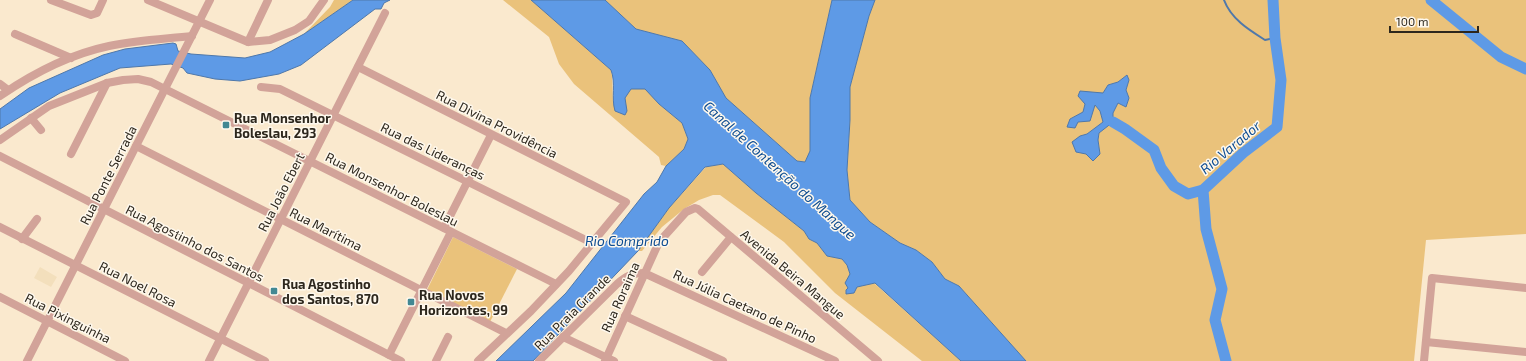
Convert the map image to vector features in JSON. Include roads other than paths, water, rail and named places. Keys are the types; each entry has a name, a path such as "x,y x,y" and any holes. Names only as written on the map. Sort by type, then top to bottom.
{"street":[{"path":"51,0 91,15 97,14 103,0"},
{"path":"148,0 248,42 270,40 295,30 309,21 324,0"},
{"name":"Rua Ponte Serrada","path":"27,361 210,0"},
{"path":"248,42 268,0"},
{"name":"Rua João Ebert","path":"209,361 385,13"},
{"path":"15,34 71,58"},
{"path":"0,96 8,90 47,69 94,49 124,43 192,36"},
{"name":"Rua Divina Providência","path":"358,68 626,202 592,243"},
{"name":"Rua Monsenhor Boleslau","path":"0,140 49,106 107,83 138,79 151,82 556,284"},
{"path":"71,154 107,83"},
{"path":"0,84 8,90"},
{"name":"Rua das Lideranças","path":"262,88 280,89 592,243"},
{"path":"31,118 41,130"},
{"path":"389,355 421,291 468,182 492,134"},
{"name":"Rua Marítima","path":"136,146 506,334"},
{"name":"Rua Agostinho dos Santos","path":"0,156 401,361"},
{"name":"Avenida Beira Mangue","path":"692,208 698,209 868,357 878,361"},
{"name":"Rua Roraima","path":"608,360 625,316 655,249 663,237 686,212 692,208"},
{"path":"22,239 37,219"},
{"name":"Rua Noel Rosa","path":"0,227 265,361"},
{"path":"702,272 731,237"},
{"path":"478,361 531,311 592,243"},
{"name":"Rua Praia Grande","path":"539,361 621,280 632,274 644,273"},
{"name":"Rua Júlia Caetano de Pinho","path":"644,273 835,361"},
{"path":"1424,361 1432,278 1526,288"},
{"name":"Rua Pixinguinha","path":"0,297 125,361"},
{"path":"625,316 723,361"},
{"path":"436,361 448,337"},
{"path":"563,337 608,360"},
{"path":"1426,342 1526,352"}],"water":[{"path":"353,0 390,0 384,3 381,9 375,9 301,65 279,74 240,81 215,79 187,73 183,68 171,64 120,68 60,93 0,129 0,109 29,88 103,55 125,49 173,43 176,44 178,51 191,54 245,58 270,52 304,34"},
{"path":"531,0 605,0 636,29 682,41 710,70 726,98 797,161 805,162 810,151 810,98 832,0 875,0 869,16 850,87 847,170 850,200 870,222 900,243 916,250 932,262 945,279 959,286 1026,361 961,361 875,283 857,287 854,293 846,294 846,290 848,288 845,283 850,274 847,265 842,259 827,256 817,243 809,239 804,231 756,193 723,164 705,167 669,208 638,251 533,361 496,361 566,293 644,194 657,182 666,166 684,149 688,139 682,123 659,104 645,89 631,89 625,98 627,111 625,115 615,111 611,70"},
{"path":"1127,75 1129,80 1126,90 1129,98 1126,107 1118,103 1113,113 1113,122 1099,133 1098,140 1100,154 1093,161 1086,154 1076,152 1072,142 1080,136 1087,134 1103,122 1100,111 1095,105 1090,121 1078,122 1075,128 1067,127 1070,119 1083,112 1085,104 1078,96 1080,91 1103,93 1108,85 1118,82"}],"waterway":[{"path":"1224,0 1231,13 1247,28 1265,40 1275,38"},
{"name":"Rio Varador","path":"1226,361 1215,320 1222,289 1206,229 1203,190 1243,153 1277,127 1281,80 1275,38 1273,0"},
{"path":"1431,0 1501,57 1526,69"},
{"path":"1113,122 1154,150 1161,168 1174,186 1188,194 1203,190"}],"place":[{"name":"Rua Monsenhor Boleslau, 293","path":"226,125"},
{"name":"Rua Agostinho dos Santos, 870","path":"274,291"},
{"name":"Rua Novos Horizontes, 99","path":"411,302"}],"water label":[{"name":"Canal de Contenção do Mangue","path":"780,170"},
{"name":"Rio Comprido","path":"627,240"}]}
